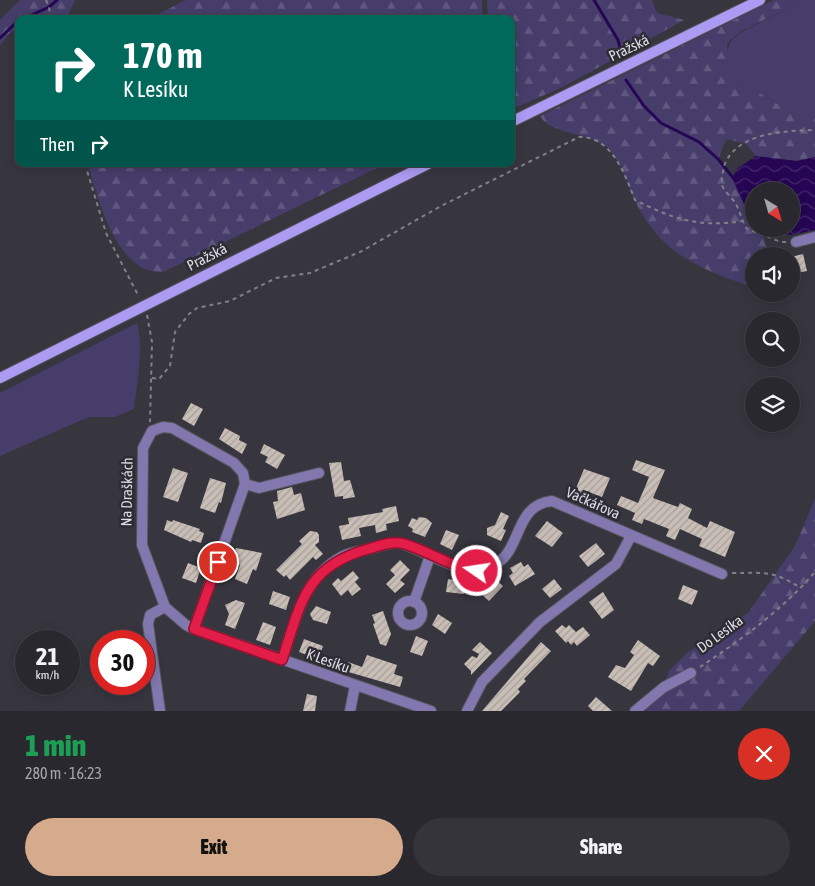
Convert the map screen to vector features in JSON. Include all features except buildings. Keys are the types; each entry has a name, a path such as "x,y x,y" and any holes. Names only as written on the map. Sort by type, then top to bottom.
{"main road":[{"name":"Pražská","path":"515,120 760,0"},
{"name":"Pražská","path":"0,378 422,167"}],"street":[{"path":"796,242 815,236"},
{"path":"152,431 163,427 172,428 234,463 243,473 245,484 194,629"},
{"name":"Na Draškách","path":"152,431 143,448 142,545 165,607"},
{"path":"245,484 260,488 319,472"},
{"name":"Vačkářova","path":"282,660 306,590 314,579 344,556 388,544 404,544 460,568 477,571 494,565 506,554 529,510 539,502 552,501 722,574"},
{"name":"Vačkářova","path":"467,711 482,682 540,622 616,564 631,536"},
{"path":"414,602 430,556"},
{"path":"160,711 148,624 150,615 165,607"},
{"name":"K Lesíku","path":"165,607 175,617 194,629 431,711"},
{"name":"Do Lesíka","path":"635,711 664,687 691,673"},
{"path":"350,711 355,686"}],"path":[{"path":"46,0 50,15"},
{"path":"796,242 781,242 747,229 736,205 722,186 723,170 725,164 738,148 755,139 779,132 815,130"},
{"path":"152,378 159,379 170,366 175,332 189,314 197,308 230,301 276,278 310,273 360,252 441,206 579,137 585,137 609,148 623,171 635,200 669,217 695,223 718,224 743,221"},
{"path":"86,167 106,233 143,306 150,325 152,378 149,417 152,431"},
{"name":"Do Lesíka","path":"691,673 760,623 801,588 815,572"},
{"path":"722,574 772,573 780,575 801,588"}],"green space":[{"path":"20,0 75,0 68,15 15,15 15,30 0,45 0,20"},
{"path":"186,0 482,0 482,15 157,15"},
{"path":"487,0 652,0 657,13 684,20 563,87 515,106 515,15 488,15"},
{"path":"774,0 804,0 740,32 727,43 728,67 735,78 792,113 815,118 815,157 797,161 756,156 746,144 726,139 718,159 732,178 744,200 745,238 764,238 767,247 745,247 745,284 697,265 670,247 647,221 637,205 619,163 610,150 594,140 553,127 540,116"},
{"path":"804,0 815,0 815,118 792,113 735,78 728,67 726,54 731,41 740,33"},
{"path":"89,167 379,167 163,272 147,270 133,261 112,232 97,196"},
{"path":"137,323 140,356 134,409 115,417 90,417 0,456 0,393"},
{"path":"815,499 815,621 739,711 635,711 664,687 669,671 687,653 748,613 795,546"}],"water":[{"path":"756,156 797,161 815,157 815,230 800,233 800,182 745,182 745,207 732,178 738,168"}],"waterway":[{"path":"32,15 49,7 57,0"},
{"path":"594,0 618,40 622,56"},
{"path":"0,38 15,24"},
{"path":"626,80 644,106 661,123 699,142 718,159 734,179"}],"route":[{"path":"218,562 194,629 282,660 306,590 314,579 344,556 388,544 404,544 460,568 477,571"}]}
